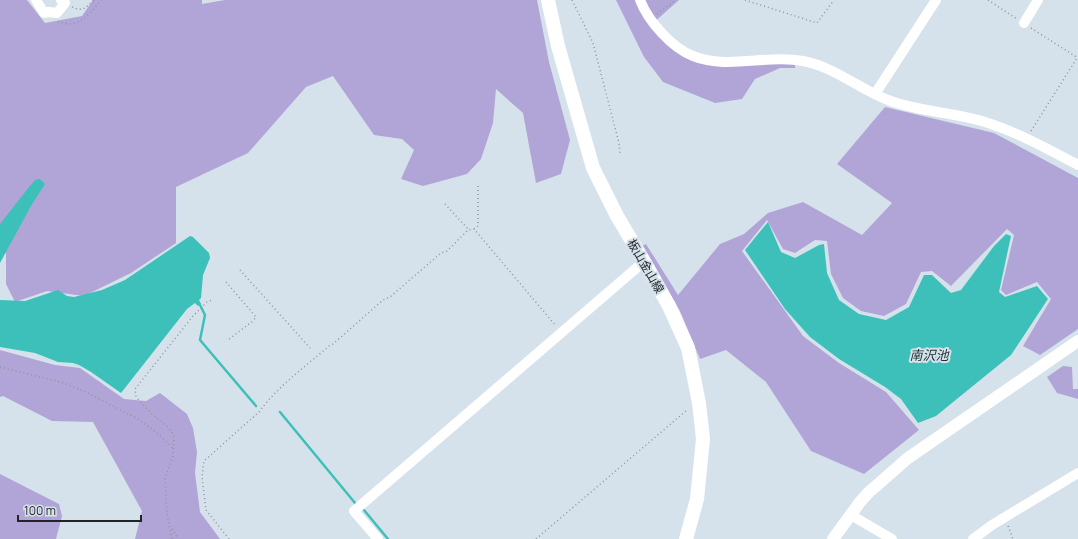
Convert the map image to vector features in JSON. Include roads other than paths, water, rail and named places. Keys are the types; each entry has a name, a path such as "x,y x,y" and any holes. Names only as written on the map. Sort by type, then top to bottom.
{"main road":[{"name":"板山金山線","path":"548,0 558,46 593,168 617,216 646,263 669,306 688,348 699,403 703,439 697,499 686,539"}],"street":[{"path":"36,0 44,13 56,13 63,2"},
{"path":"640,0 643,8 650,18 672,43 682,50 697,57 720,62 781,58 805,61 830,69 875,94 900,104 985,122 1025,139 1078,165"},
{"path":"875,94 936,0"},
{"path":"1024,23 1038,0"},
{"path":"378,539 354,511 562,332 640,266 646,263"},
{"path":"833,539 860,502 872,489 908,458 1078,340"},
{"path":"973,539 987,528 1078,473"},
{"path":"851,515 892,539"}],"water":[{"path":"40,179 45,184 31,206 0,263 0,224 35,180"},
{"name":"南沢池","path":"768,222 781,252 795,258 819,245 824,244 827,273 839,300 859,314 886,320 909,307 924,275 932,275 951,293 961,290 994,246 1006,234 1011,236 999,292 1005,297 1037,286 1048,299 1011,355 936,416 918,423 901,399 885,387 839,359 810,337 785,309 745,250"},
{"path":"190,236 193,237 209,253 210,258 203,275 201,298 199,300 201,304 198,306 195,303 187,309 121,393 79,365 58,362 35,353 0,347 0,300 25,301 58,290 67,296 74,297 102,290 125,280"}],"waterway":[{"path":"199,303 205,315 200,340 256,406"},
{"path":"280,412 355,503"},
{"path":"364,510 388,539"}]}
